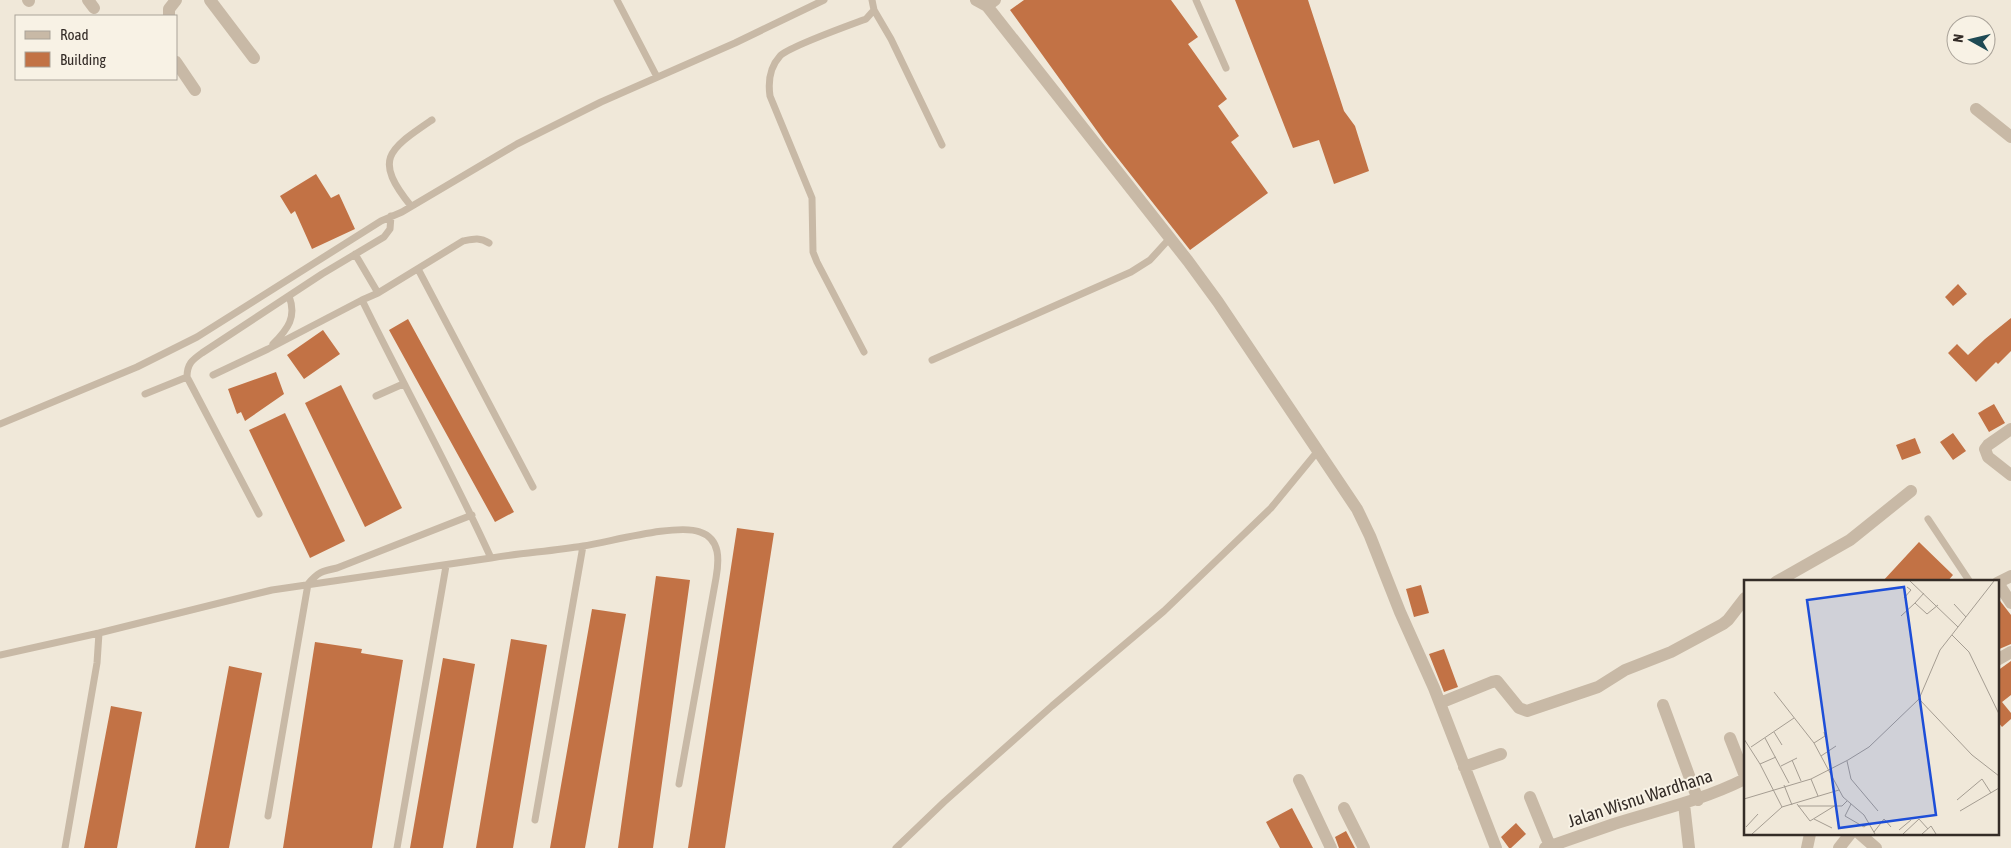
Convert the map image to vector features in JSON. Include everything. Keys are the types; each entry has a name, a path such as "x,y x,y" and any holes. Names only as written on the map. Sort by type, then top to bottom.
{"street":[{"path":"169,15 169,9 176,0"},
{"path":"210,0 254,58"},
{"path":"986,2 1218,302 1317,452 1346,491 1370,536 1440,703 1496,848"},
{"path":"178,65 195,90"},
{"path":"1976,110 2011,137"},
{"path":"2011,429 1988,445 1985,450 1988,456 2011,475"},
{"path":"1785,580 1850,540 1911,491"},
{"path":"2011,576 1998,583 2011,603"},
{"path":"1440,703 1496,681 1519,708 1526,711 1598,687 1625,670 1670,652 1723,624 1744,599"},
{"path":"1998,659 2011,652"},
{"path":"1663,705 1698,800"},
{"path":"1730,738 1744,773"},
{"path":"1464,767 1501,754"},
{"name":"Jalan Wisnu Wardhana","path":"1548,847 1615,824 1698,800 1744,779"},
{"path":"1299,780 1331,848"},
{"path":"1530,797 1548,847"},
{"path":"1684,804 1689,848"},
{"path":"1344,808 1364,848"},
{"path":"1839,848 1848,836"},
{"path":"1862,836 1876,848"}],"lane":[{"path":"617,0 657,76"},
{"path":"0,424 137,367 197,337 381,221 411,206 517,144 657,76 735,43 824,0"},
{"path":"872,0 874,10 891,39 942,145"},
{"path":"1196,0 1226,68"},
{"path":"864,352 813,252 814,208 812,198 770,96 769,85 773,67 785,52 866,19 874,10"},
{"path":"411,206 393,182 390,172 391,155 394,149 404,140 432,120"},
{"path":"259,514 187,376 187,366 192,360 387,234 391,225 391,216"},
{"path":"213,375 268,349 362,300 378,294 463,241 475,238 484,239 489,243"},
{"path":"932,360 1132,272 1150,260 1170,238"},
{"path":"355,254 378,294"},
{"path":"418,270 533,487"},
{"path":"268,349 291,323 293,306 289,296"},
{"path":"362,300 403,384 472,514 492,558"},
{"path":"145,394 187,376"},
{"path":"376,396 403,384"},
{"path":"896,848 944,802 1052,706 1164,610 1271,508 1317,452"},
{"path":"268,816 308,584 320,572 337,568 472,514"},
{"path":"1928,519 1969,580"},
{"path":"0,654 99,633 272,590 583,546 644,535 683,530 700,532 708,536 716,546 719,558 679,784"},
{"path":"535,820 583,546"},
{"path":"397,848 446,566"},
{"path":"65,848 97,663 99,633"}],"building":[{"path":"1024,0 1171,0 1198,37 1188,44 1227,99 1218,106 1239,136 1231,142 1268,193 1190,250 1105,142 1010,10"},
{"path":"1235,0 1308,0 1344,111 1355,126 1369,171 1334,184 1319,140 1293,148"},
{"path":"316,174 331,198 339,194 355,229 312,249 295,211 291,214 280,196"},
{"path":"1958,284 1967,294 1953,306 1945,297"},
{"path":"2011,318 2011,351 1998,364 1996,362 1976,382 1948,353 1957,344 1968,355"},
{"path":"408,319 514,512 495,522 389,330"},
{"path":"323,330 340,354 304,379 287,355"},
{"path":"276,372 284,394 245,421 241,412 237,414 228,389"},
{"path":"341,385 402,508 365,527 305,403"},
{"path":"1994,404 2005,423 1989,432 1978,413"},
{"path":"285,413 345,541 310,558 249,430"},
{"path":"1953,433 1966,451 1953,460 1940,442"},
{"path":"1915,438 1921,453 1902,460 1896,445"},
{"path":"737,528 774,533 725,848 688,848"},
{"path":"1919,542 1953,575 1949,580 1884,580"},
{"path":"656,576 690,580 653,848 618,848"},
{"path":"1421,585 1429,613 1414,617 1406,589"},
{"path":"1998,598 2011,615 2011,644 1998,650"},
{"path":"592,609 626,614 585,848 550,848"},
{"path":"511,639 547,645 513,848 476,848"},
{"path":"315,642 362,649 361,653 403,660 372,848 283,848"},
{"path":"1444,649 1458,687 1444,692 1429,654"},
{"path":"443,658 475,664 443,848 410,848"},
{"path":"2011,661 2011,695 2002,702 2011,713 2011,719 2002,727 1998,722 1998,670"},
{"path":"229,666 262,673 229,848 195,848"},
{"path":"111,706 142,712 117,848 84,848"},
{"path":"1292,808 1313,848 1280,848 1266,822"},
{"path":"1516,823 1526,834 1509,848 1501,837"},
{"path":"1346,831 1355,848 1339,848 1335,837"}]}
